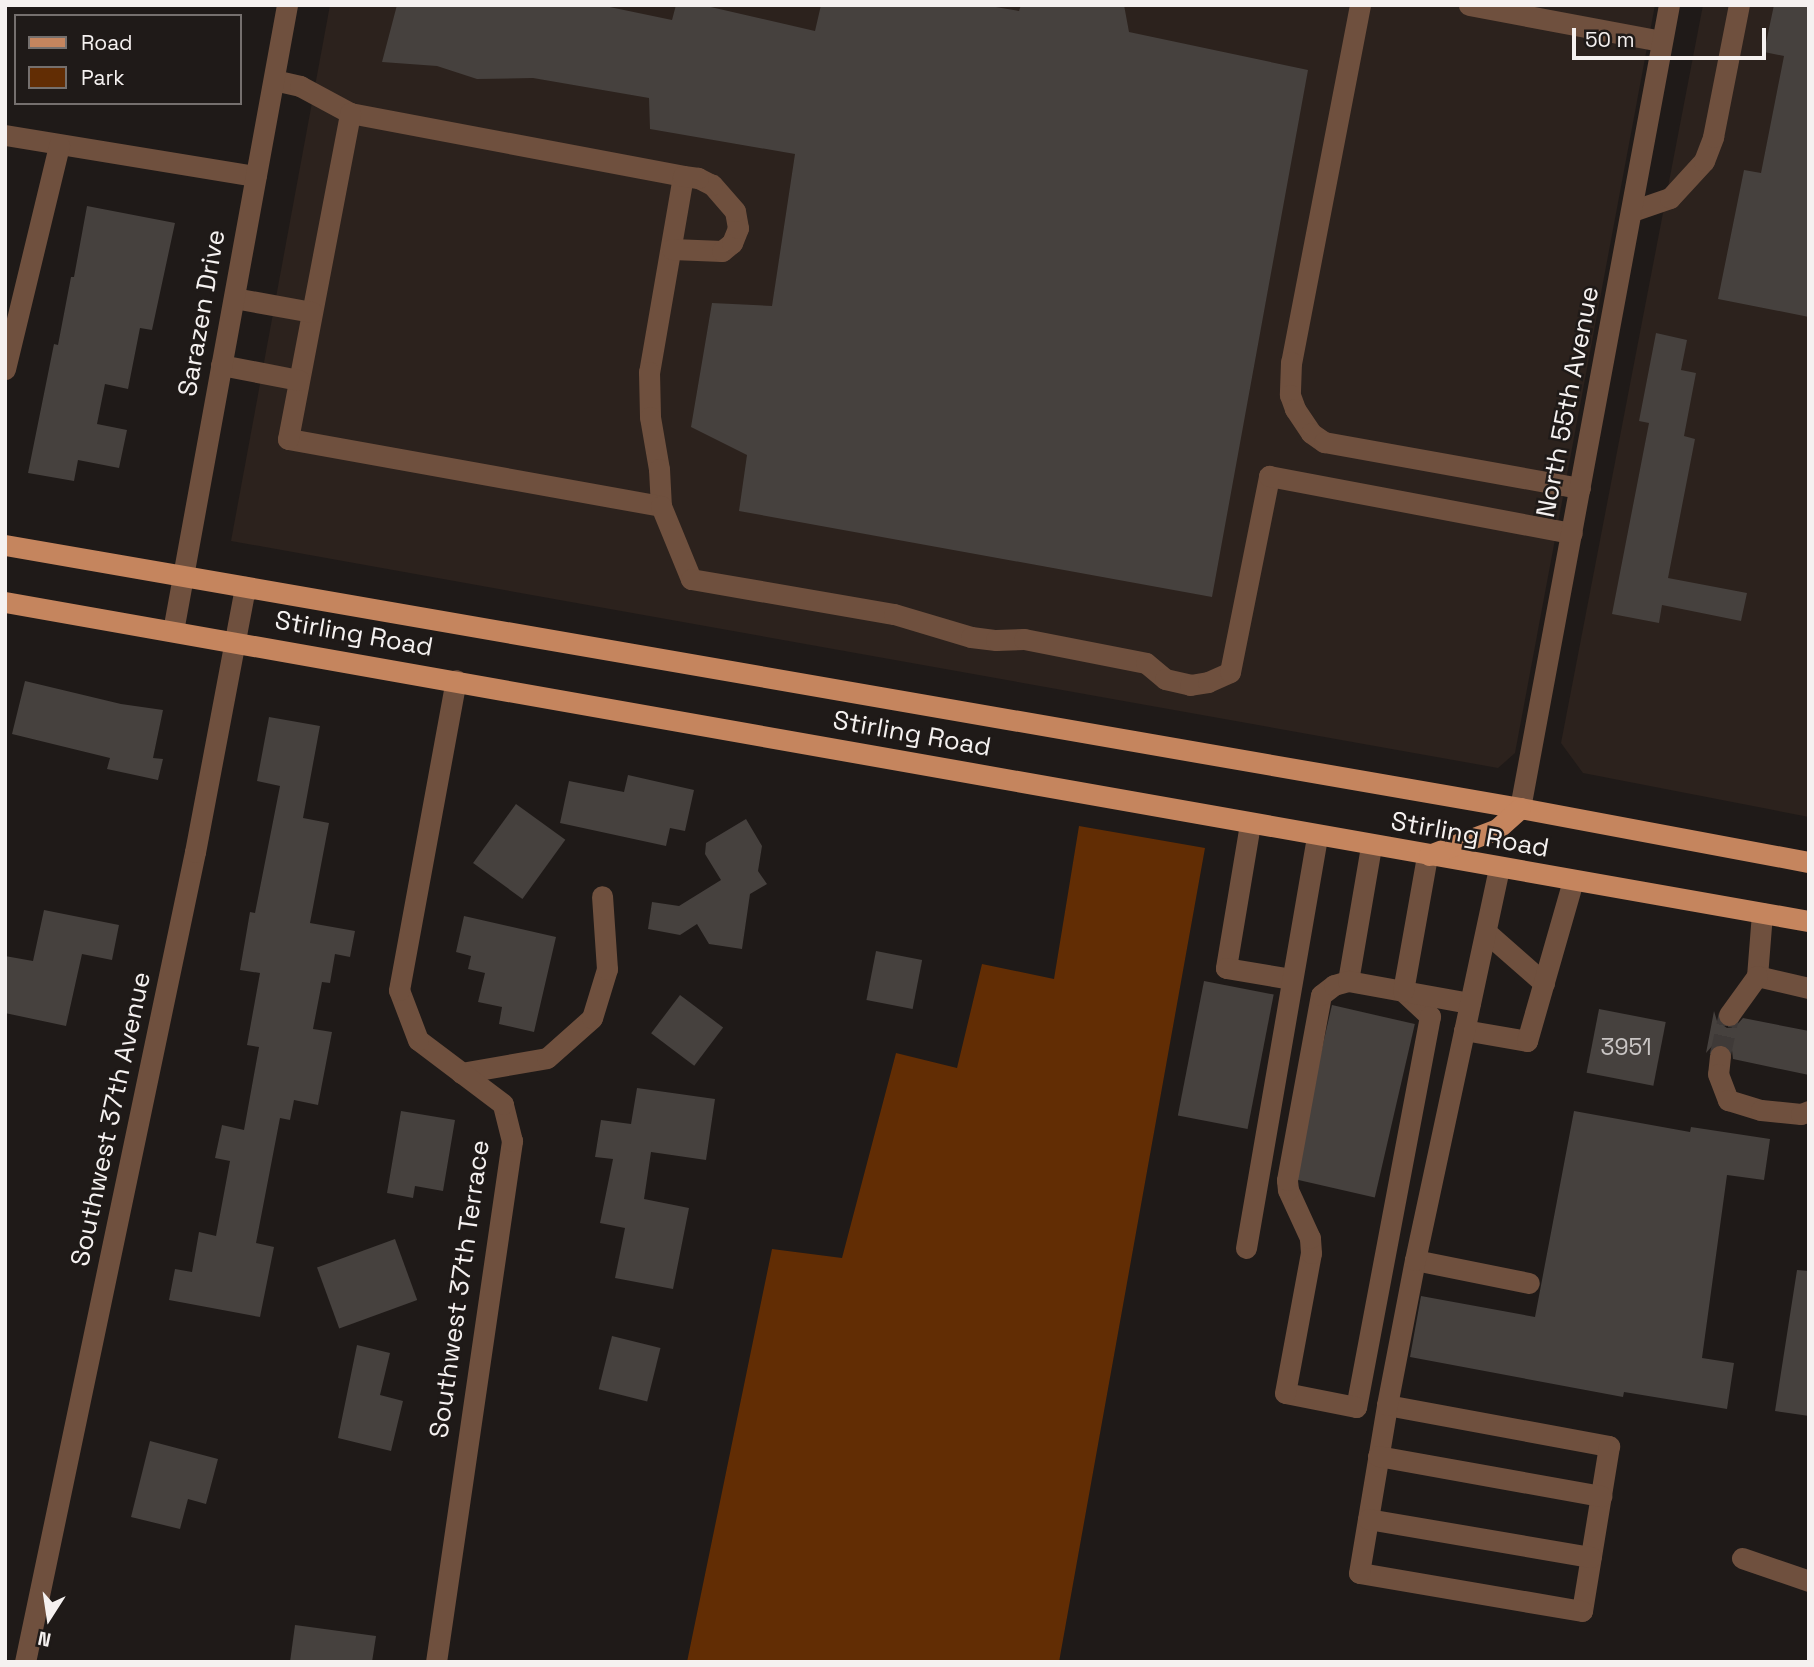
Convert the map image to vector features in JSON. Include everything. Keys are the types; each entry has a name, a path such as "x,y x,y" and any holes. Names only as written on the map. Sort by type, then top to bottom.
{"main road":[{"name":"Stirling Road","path":"5,545 1520,808 1809,862"},
{"name":"Stirling Road","path":"5,603 456,680 1427,856 1809,921"},
{"path":"1427,856 1497,829 1520,808"}],"street":[{"name":"Sarazen Drive","path":"173,631 287,5"},
{"path":"1360,5 1291,362 1290,395 1295,409 1311,433 1324,442 1580,488"},
{"path":"1469,5 1662,41"},
{"name":"North 55th Avenue","path":"1520,808 1670,5"},
{"path":"1632,211 1670,198 1703,161 1713,137 1739,5"},
{"path":"274,80 299,86 350,113 698,178 712,185 735,211 738,228 732,243 722,251 671,249"},
{"path":"350,113 288,439 661,506"},
{"path":"5,135 256,176"},
{"path":"5,369 59,145"},
{"path":"683,176 649,372 650,417 659,469 661,506 691,579 894,614 971,637 1024,639 1146,663 1165,679 1190,685 1208,682 1230,672 1269,476 1572,533"},
{"path":"234,298 312,312"},
{"path":"221,365 299,380"},
{"name":"Southwest 37th Avenue","path":"25,1662 195,852 245,587"},
{"name":"Southwest 37th Terrace","path":"436,1662 512,1141 503,1104 418,1040 399,990 456,680"},
{"path":"1250,824 1226,968 1292,979"},
{"path":"1246,1248 1317,836"},
{"path":"1348,981 1371,846"},
{"path":"1403,991 1427,856"},
{"path":"1387,1405 1609,1446 1582,1611 1359,1573 1387,1405 1415,1260 1499,868"},
{"path":"1464,1030 1527,1041 1573,881"},
{"path":"461,1073 547,1058 592,1017 607,969 603,896"},
{"path":"1729,1014 1757,976 1762,913"},
{"path":"1487,933 1544,983"},
{"path":"1757,976 1809,989"},
{"path":"1403,991 1430,1016 1356,1407 1285,1393 1311,1253 1311,1238 1288,1191 1287,1180 1317,1004 1327,990 1348,981 1470,1003"},
{"path":"1720,1056 1718,1074 1728,1100 1761,1110 1801,1114 1809,1111"},
{"path":"1415,1260 1529,1283"},
{"path":"1378,1456 1601,1496"},
{"path":"1368,1519 1591,1557"},
{"path":"1742,1558 1809,1581"}],"shaded area":[{"path":"330,5 1655,5 1515,753 1498,768 231,541"},
{"path":"1703,5 1809,5 1809,817 1583,773 1561,743"}],"green space":[{"path":"1079,826 1205,848 1059,1662 687,1662 772,1249 842,1258 896,1053 957,1068 982,964 1054,979"}],"building":[{"path":"397,5 600,5 672,20 676,5 702,5 815,31 821,5 984,5 1019,11 1021,5 1124,5 1129,32 1308,70 1212,597 739,511 747,455 691,427 712,303 772,306 795,154 650,129 649,98 533,78 477,79 437,66 382,62"},
{"path":"1774,5 1809,5 1809,317 1718,299 1744,170 1761,173 1784,56 1764,52"},
{"path":"87,206 175,223 152,330 140,328 128,389 105,384 97,424 127,430 119,468 78,460 74,481 28,473 54,344 58,345 71,277 74,277"},
{"path":"1656,333 1687,340 1681,370 1696,373 1684,436 1695,439 1668,578 1747,593 1741,621 1662,605 1659,623 1612,614 1649,423 1639,421"},
{"path":"25,681 121,704 163,710 153,758 163,759 158,780 107,769 110,758 12,734"},
{"path":"269,717 320,726 303,818 329,823 310,923 355,931 350,957 335,954 330,983 322,982 313,1029 332,1032 318,1105 294,1100 290,1120 280,1118 256,1243 274,1247 260,1317 169,1300 175,1269 192,1272 199,1232 216,1236 230,1161 215,1158 222,1125 244,1130 259,1047 247,1045 260,973 240,970 250,912 255,913 280,786 257,781"},
{"path":"628,775 694,790 685,831 670,828 666,846 560,823 569,781 624,792"},
{"path":"516,804 565,840 522,899 473,863"},
{"path":"746,819 762,846 758,871 767,884 750,894 742,949 709,944 697,924 680,935 648,929 652,902 679,906 721,880 705,854 706,843"},
{"path":"44,910 119,925 112,960 82,954 66,1026 5,1013 5,956 33,961"},
{"path":"464,916 556,937 534,1032 499,1024 502,1007 478,1002 485,973 468,969 471,956 456,952"},
{"path":"876,951 922,960 913,1009 866,1000"},
{"path":"1204,981 1274,995 1248,1129 1178,1115"},
{"path":"680,995 723,1027 694,1066 651,1033"},
{"path":"1332,1005 1415,1024 1375,1198 1292,1178"},
{"path":"1599,1009 1666,1022 1653,1086 1587,1073"},
{"path":"1714,1011 1717,1021 1727,1028 1735,1027 1743,1018 1809,1031 1809,1075 1733,1059 1732,1050 1722,1043 1714,1044 1706,1053"},
{"path":"637,1088 715,1099 706,1160 651,1152 644,1199 689,1208 673,1289 615,1278 625,1228 600,1223 613,1159 595,1157 601,1120 631,1124"},
{"path":"401,1111 455,1120 443,1191 415,1186 413,1198 387,1193"},
{"path":"1574,1111 1690,1132 1691,1127 1770,1139 1764,1180 1727,1175 1702,1358 1734,1363 1727,1409 1624,1392 1623,1397 1410,1357 1421,1296 1535,1317"},
{"path":"395,1239 417,1300 339,1328 317,1267"},
{"path":"1797,1270 1809,1271 1809,1416 1775,1411"},
{"path":"612,1336 661,1348 647,1401 599,1389"},
{"path":"357,1345 390,1353 380,1395 403,1401 391,1451 338,1438"},
{"path":"150,1441 218,1459 206,1504 188,1499 180,1529 131,1517"},
{"path":"295,1625 376,1636 372,1662 290,1662"}],"tunnel":[{"path":"1720,1056 1729,1015"}]}
